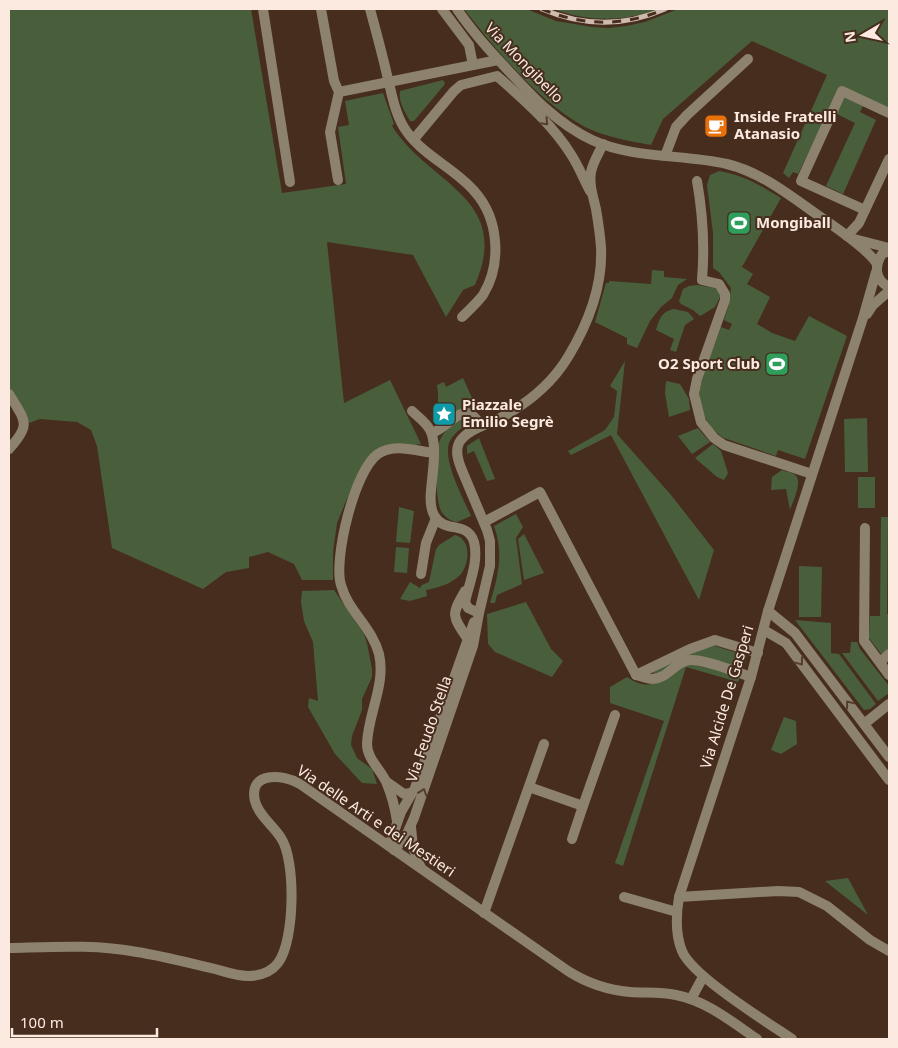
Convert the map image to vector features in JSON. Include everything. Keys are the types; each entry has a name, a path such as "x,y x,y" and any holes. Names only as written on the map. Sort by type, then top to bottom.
{"street":[{"path":"263,9 290,182"},
{"path":"321,9 325,21 334,81 340,92 330,132 338,180"},
{"path":"370,9 400,119 414,140 474,190 490,216 495,241 493,272 482,295 462,316"},
{"path":"442,9 468,45 473,65"},
{"name":"Via Mongibello","path":"457,9 472,30 538,103 576,132 603,144 624,150 726,164 759,175 849,237 874,258 882,283 889,287"},
{"path":"665,156 676,128 687,115 748,59"},
{"path":"340,92 498,60"},
{"path":"414,140 454,91 468,83 497,76 562,141 573,157 592,195"},
{"path":"865,210 801,181 842,92 889,113"},
{"path":"432,433 441,430 459,414 472,413 481,426 504,416 530,400 566,360 582,333 594,304 600,273 601,246 590,184 591,173 603,144"},
{"path":"889,159 859,223 849,237 889,250"},
{"path":"697,181 704,226 702,280 719,284 725,294 725,300 697,379 694,394 701,422 714,438 724,445 812,474"},
{"path":"876,268 882,254 889,250"},
{"name":"Via Alcide De Gasperi","path":"792,1039 703,977 688,962 682,952 679,939 677,912 679,897 751,677 768,611 863,318 876,268"},
{"path":"863,318 873,305 889,291"},
{"path":"9,394 19,411 24,425 23,431 9,449"},
{"path":"412,411 432,433 434,453 430,500 436,518 443,525 462,528 468,532 473,540 475,563 465,602 468,608 479,613"},
{"name":"Via Feudo Stella","path":"391,848 400,844 409,828 474,646 479,613 490,566 490,541 458,458 457,449 460,441 481,426"},
{"path":"409,828 402,833 387,782 369,754 367,745 379,689 379,654 366,626 346,600 340,584 338,570 344,524 372,459 384,451 397,448 434,453"},
{"path":"484,522 540,492 636,675 652,679 671,671 680,663 688,660 698,660 751,677"},
{"path":"421,574 426,543 436,518"},
{"path":"865,528 864,641 889,675"},
{"path":"467,638 454,616 468,585"},
{"path":"768,611 795,633 889,757"},
{"name":"Via Feudo Stella","path":"391,848 398,820 411,793 465,650 467,638 479,613"},
{"path":"764,630 786,643 889,780"},
{"path":"636,675 690,649 715,640 758,653"},
{"path":"880,662 889,654"},
{"path":"864,724 889,704"},
{"path":"572,839 615,715"},
{"path":"484,913 544,744"},
{"name":"Via delle Arti e dei Mestieri","path":"9,948 90,946 112,948 140,952 238,975 256,975 274,968 283,955 292,906 290,865 286,846 258,809 255,802 256,788 264,779 283,776 291,779 583,980 610,989 628,992 659,993 691,999 708,1007 757,1039"},
{"path":"387,782 404,794 411,793"},
{"path":"529,787 583,806"},
{"path":"398,820 408,818 413,848 420,868"},
{"path":"679,897 778,891 798,892 827,906 870,940 889,950"},
{"path":"624,897 677,912"},
{"path":"691,999 703,977"}],"green space":[{"path":"9,9 251,9 282,193 346,184 338,127 349,125 345,101 383,93 394,124 392,126 408,146 462,195 475,212 483,231 484,255 475,285 463,290 446,317 413,255 327,242 344,403 390,380 421,444 377,451 369,456 337,523 333,552 333,580 302,580 294,564 268,552 249,557 249,568 226,572 203,589 112,548 97,446 91,430 77,422 40,419 29,423 9,389"},
{"path":"464,9 526,9 556,21 608,28 645,22 678,9 889,9 889,108 841,86 798,174 793,172 789,178 783,173 827,75 752,41 663,119 651,145 618,138 585,127 551,104 504,58"},
{"path":"553,9 659,9 632,16 606,19 580,16"},
{"path":"443,80 445,84 414,121 410,121 401,103 400,91"},
{"path":"843,97 863,106 860,112 876,120 843,194 826,186 855,123 835,113"},
{"name":"O2 Sport Club","path":"719,171 751,181 781,198 742,267 753,274 747,284 770,297 757,324 772,333 795,341 809,316 847,336 805,459 778,450 776,456 724,438 713,429 702,410 699,396 707,365 721,327 729,330 732,324 724,320 731,288 719,272 713,268 713,233 707,185 710,175"},
{"path":"652,270 664,271 664,277 687,279 678,285 672,298 661,307 650,321 637,348 627,344 627,338 595,322 606,283 609,283 609,281 651,284"},
{"path":"697,285 715,288 720,293 715,307 700,316 679,301 683,289"},
{"path":"674,309 688,312 694,319 685,325 676,352 670,350 674,339 656,330 662,316"},
{"path":"625,361 617,434 671,495 714,550 699,600 611,435 571,455 568,451 605,430 614,417 617,391 610,386"},
{"path":"463,378 478,411 472,409 459,410 444,423 438,424 437,385 444,382 446,387"},
{"path":"666,381 680,384 689,399 690,410 669,417 665,393"},
{"path":"466,417 472,421 453,436 449,443 448,451 451,469 471,516 457,522 446,517 439,505 437,454 440,440 444,433 455,423"},
{"path":"867,418 868,472 845,472 844,419"},
{"path":"698,428 710,442 692,454 678,436"},
{"path":"479,438 495,479 487,481 474,451 467,454 467,446"},
{"path":"713,444 721,451 728,473 724,480 717,477 695,458"},
{"path":"782,470 794,474 798,481 797,491 790,510 786,489 771,490 772,477"},
{"path":"858,477 875,477 875,508 858,508"},
{"path":"399,507 414,511 410,543 396,542"},
{"path":"516,514 523,527 516,538 522,584 497,595 495,603 490,603 499,565 499,546 494,526"},
{"path":"881,517 888,517 887,614 889,614 889,648 881,654 869,638 870,616 880,616"},
{"path":"524,534 544,573 524,580 518,539"},
{"path":"455,535 461,537 467,547 467,560 463,572 456,579 448,583 426,590 427,596 410,601 400,599 410,582 420,588 429,582 436,549"},
{"path":"396,547 409,548 407,573 394,572"},
{"path":"799,566 822,567 821,617 799,617"},
{"path":"334,590 364,634 367,643 372,677 362,699 362,710 352,736 351,745 357,758 372,769 377,784 362,783 335,754 308,707 309,698 318,701 313,642 304,621 301,602 302,591"},
{"path":"526,602 551,649 563,661 552,677 495,652 488,644 487,614"},
{"path":"795,620 831,623 831,653 839,654 876,704 870,709 864,710"},
{"path":"851,642 857,642 860,649 889,686 889,693 878,701 842,653 850,653"},
{"path":"707,646 715,646 747,656 742,670 705,659 652,675 658,667"},
{"path":"685,663 702,665 740,677 738,682 686,667 623,866 615,863 664,721 610,703 610,687 627,677 644,684 658,682 665,679"},
{"path":"784,717 796,721 797,744 781,754 771,750"},
{"path":"848,878 868,915 825,881"}],"railway":[{"path":"542,9 572,19 603,22 634,19 665,9"}],"place":[{"name":"Inside Fratelli Atanasio","path":"716,126"},
{"name":"Mongiball","path":"739,223"},
{"name":"O2 Sport Club","path":"777,364"},
{"name":"Piazzale Emilio Segrè","path":"444,414"}]}
